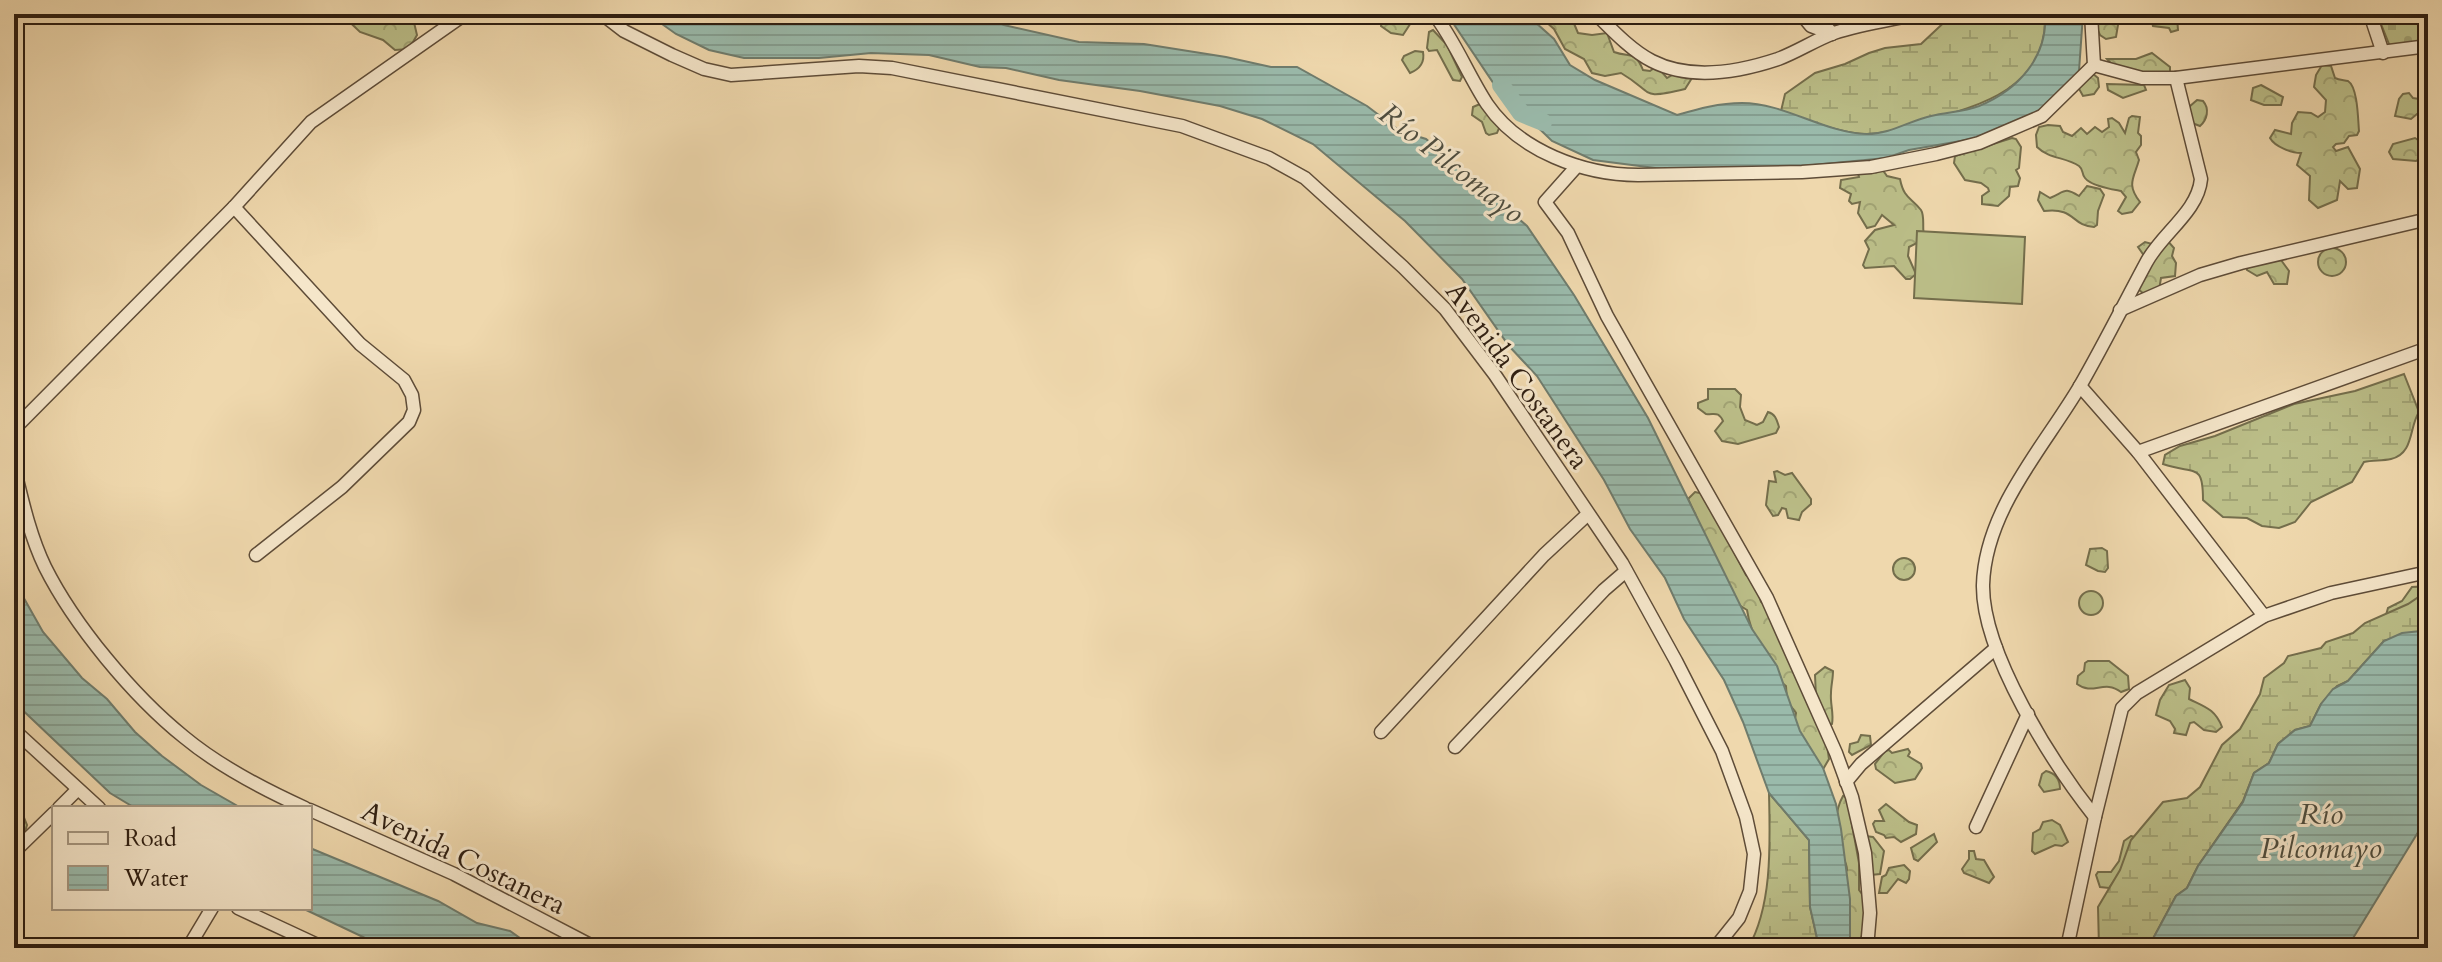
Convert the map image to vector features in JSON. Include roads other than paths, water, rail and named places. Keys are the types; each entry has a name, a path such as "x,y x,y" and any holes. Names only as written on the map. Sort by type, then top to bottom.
{"street":[{"path":"14,429 234,207 311,122 465,14"},
{"name":"Avenida Costanera","path":"602,14 624,31 704,69 731,75 859,66 892,68 1182,126 1269,158 1305,178 1445,309 1495,375 1626,571 1722,751 1746,817 1754,854 1750,891 1739,918 1715,948"},
{"path":"1434,14 1489,107 1508,128 1534,146 1577,166 1628,175 1802,172 1871,167 1979,143 2042,116 2094,65 2091,14"},
{"path":"1596,14 1651,61 1677,70 1708,73 1778,58 1832,34 1918,14"},
{"path":"1801,14 1811,26 1832,34"},
{"path":"1816,14 1832,34"},
{"path":"2370,14 2383,53"},
{"path":"2094,65 2142,78 2176,78 2428,46"},
{"path":"2095,817 2011,684 1996,648 1983,586 1988,550 1996,524 2080,386 2150,254 2200,194 2201,179 2176,78"},
{"path":"1577,166 1545,202 1568,233 1607,316 1767,598 1846,782 1869,879 1867,948"},
{"path":"234,207 350,334 404,380 412,395 414,410 409,422 342,487 256,555"},
{"path":"2120,310 2200,275 2227,267 2428,219"},
{"path":"2138,452 2428,348"},
{"path":"2080,386 2138,452 2264,616"},
{"name":"Avenida Costanera","path":"14,467 24,509 45,566 84,628 130,685 183,737 219,763 302,806"},
{"path":"1381,732 1544,555 1588,514"},
{"path":"1455,747 1604,590 1626,571"},
{"path":"2067,948 2122,708 2137,693 2264,616 2331,593 2428,572"},
{"path":"1846,782 1861,764 1996,648"},
{"path":"1976,827 2028,714"},
{"path":"14,730 97,806"},
{"path":"61,806 77,790"},
{"name":"Avenida Costanera","path":"312,811 454,874 596,948"},
{"path":"14,852 52,815"},
{"path":"188,948 211,910"},
{"path":"242,910 324,948"}],"water":[{"path":"648,14 718,14 754,23 770,23 844,21 860,14 903,17 911,14 978,14 1004,25 1079,42 1144,44 1271,67 1297,67 1367,106 1400,131 1426,139 1527,226 1574,295 1648,418 1752,629 1777,666 1800,731 1823,768 1841,829 1850,899 1850,948 1816,948 1817,938 1810,907 1809,840 1769,793 1724,680 1684,619 1665,578 1630,529 1604,480 1537,376 1509,346 1462,279 1405,221 1313,144 1262,119 1220,106 1059,80 1006,68 980,67 929,55 871,53 819,58 744,58 709,50 676,34"},
{"path":"1447,14 1526,14 1554,39 1570,65 1595,80 1677,115 1725,104 1758,104 1835,129 1867,134 1973,108 1993,99 2018,81 2036,58 2045,30 2045,14 2083,14 2079,71 2050,104 1978,138 1909,150 1886,158 1782,168 1663,169 1593,160 1552,141 1496,87"},
{"path":"14,574 43,632 82,678 107,699 135,732 162,756 201,785 238,806 132,806 110,793 14,702"},
{"name":"Río Pilcomayo","path":"2428,626 2428,816 2347,948 2148,948 2176,896 2187,888 2198,866 2243,802 2254,773 2269,763 2278,744 2295,730 2310,726 2333,689 2348,681 2384,641 2402,633 2421,631"},
{"path":"312,849 438,901 477,923 510,931 534,948 386,948 306,910 312,910"}],"waterway":[{"name":"Río Pilcomayo","path":"1501,85 1521,113 1543,122"}]}
